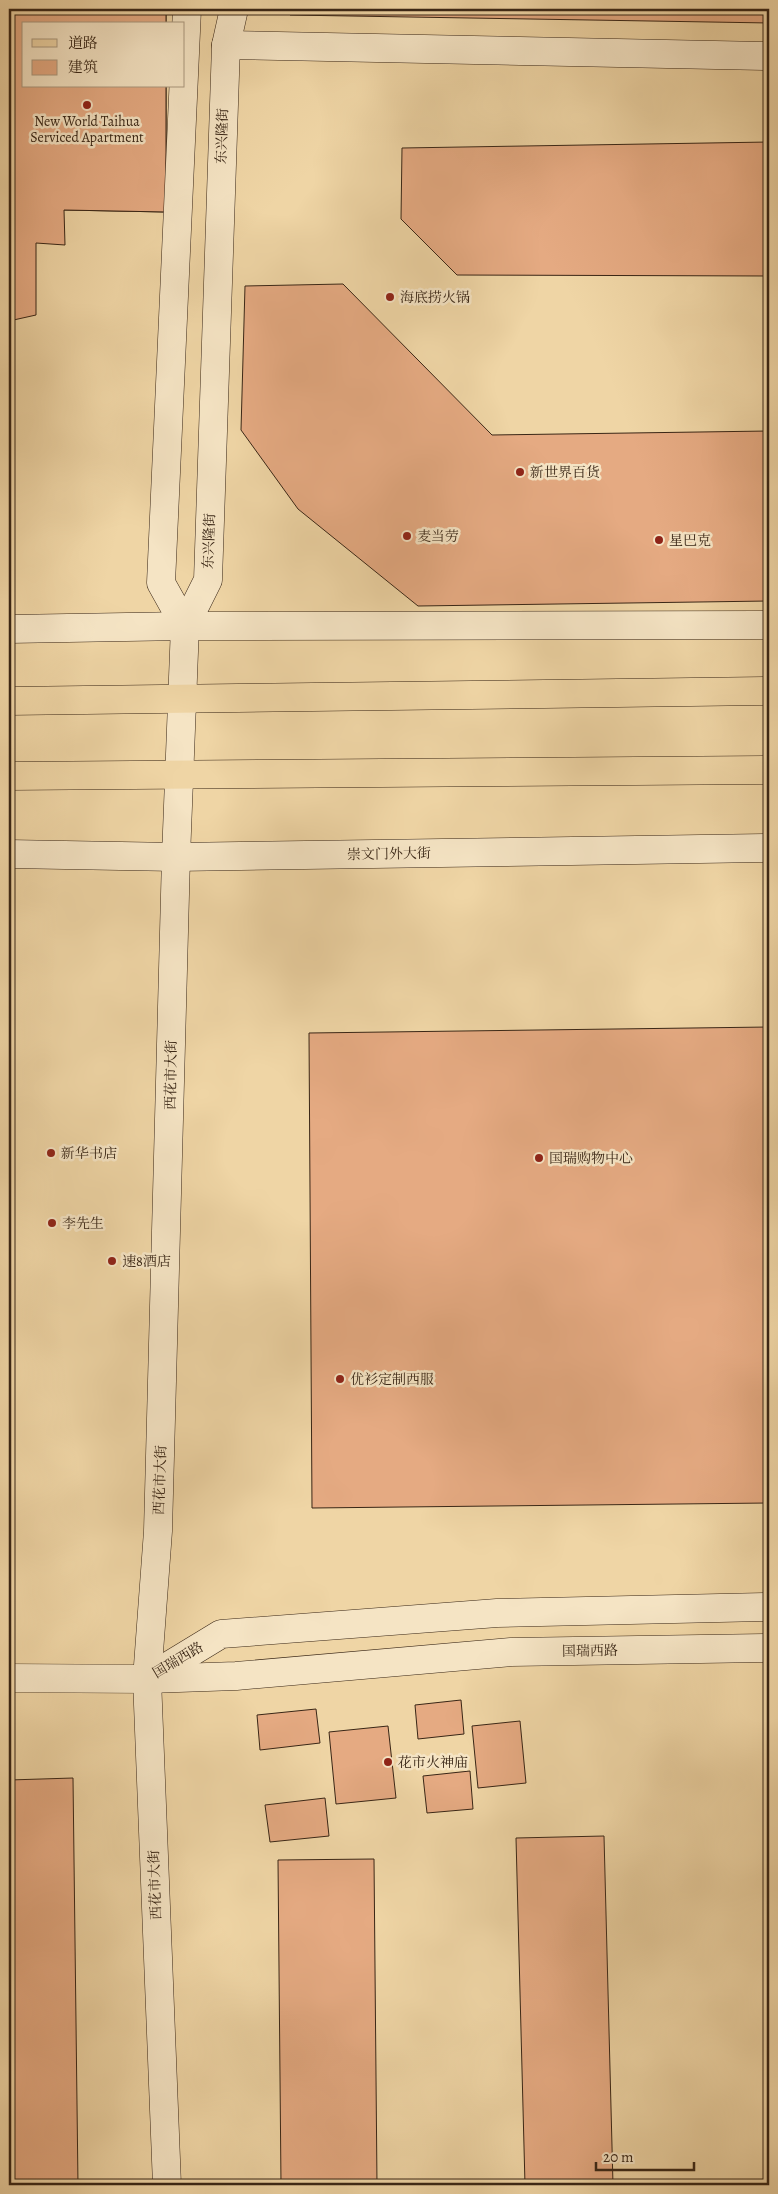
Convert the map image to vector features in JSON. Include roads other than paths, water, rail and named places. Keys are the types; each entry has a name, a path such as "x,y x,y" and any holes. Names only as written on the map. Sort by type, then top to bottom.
{"main road":[{"path":"9,701 769,691"},
{"path":"9,776 769,770"}],"street":[{"path":"185,53 187,9"},
{"name":"东兴隆街","path":"185,626 208,580 226,46 234,9"},
{"path":"226,46 769,56"},
{"path":"183,88 161,583 185,626"},
{"path":"9,628 769,625"},
{"name":"西花市大街","path":"167,2185 147,1679 159,1522 176,857 181,775 185,626"},
{"name":"崇文门外大街","path":"9,854 176,857 769,848"},
{"name":"国瑞西路","path":"147,1679 221,1634 498,1613 769,1607"},
{"name":"国瑞西路","path":"147,1679 236,1676 511,1652 769,1648"},
{"path":"9,1678 147,1679"}],"place":[{"name":"New World Taihua Serviced Apartment","path":"87,105"},
{"name":"海底捞火锅","path":"390,297"},
{"name":"新世界百货","path":"520,472"},
{"name":"麦当劳","path":"407,536"},
{"name":"星巴克","path":"659,540"},
{"name":"新华书店","path":"51,1153"},
{"name":"国瑞购物中心","path":"539,1158"},
{"name":"李先生","path":"52,1223"},
{"name":"速8酒店","path":"112,1261"},
{"name":"优衫定制西服","path":"340,1379"},
{"name":"花市火神庙","path":"388,1762"}]}
